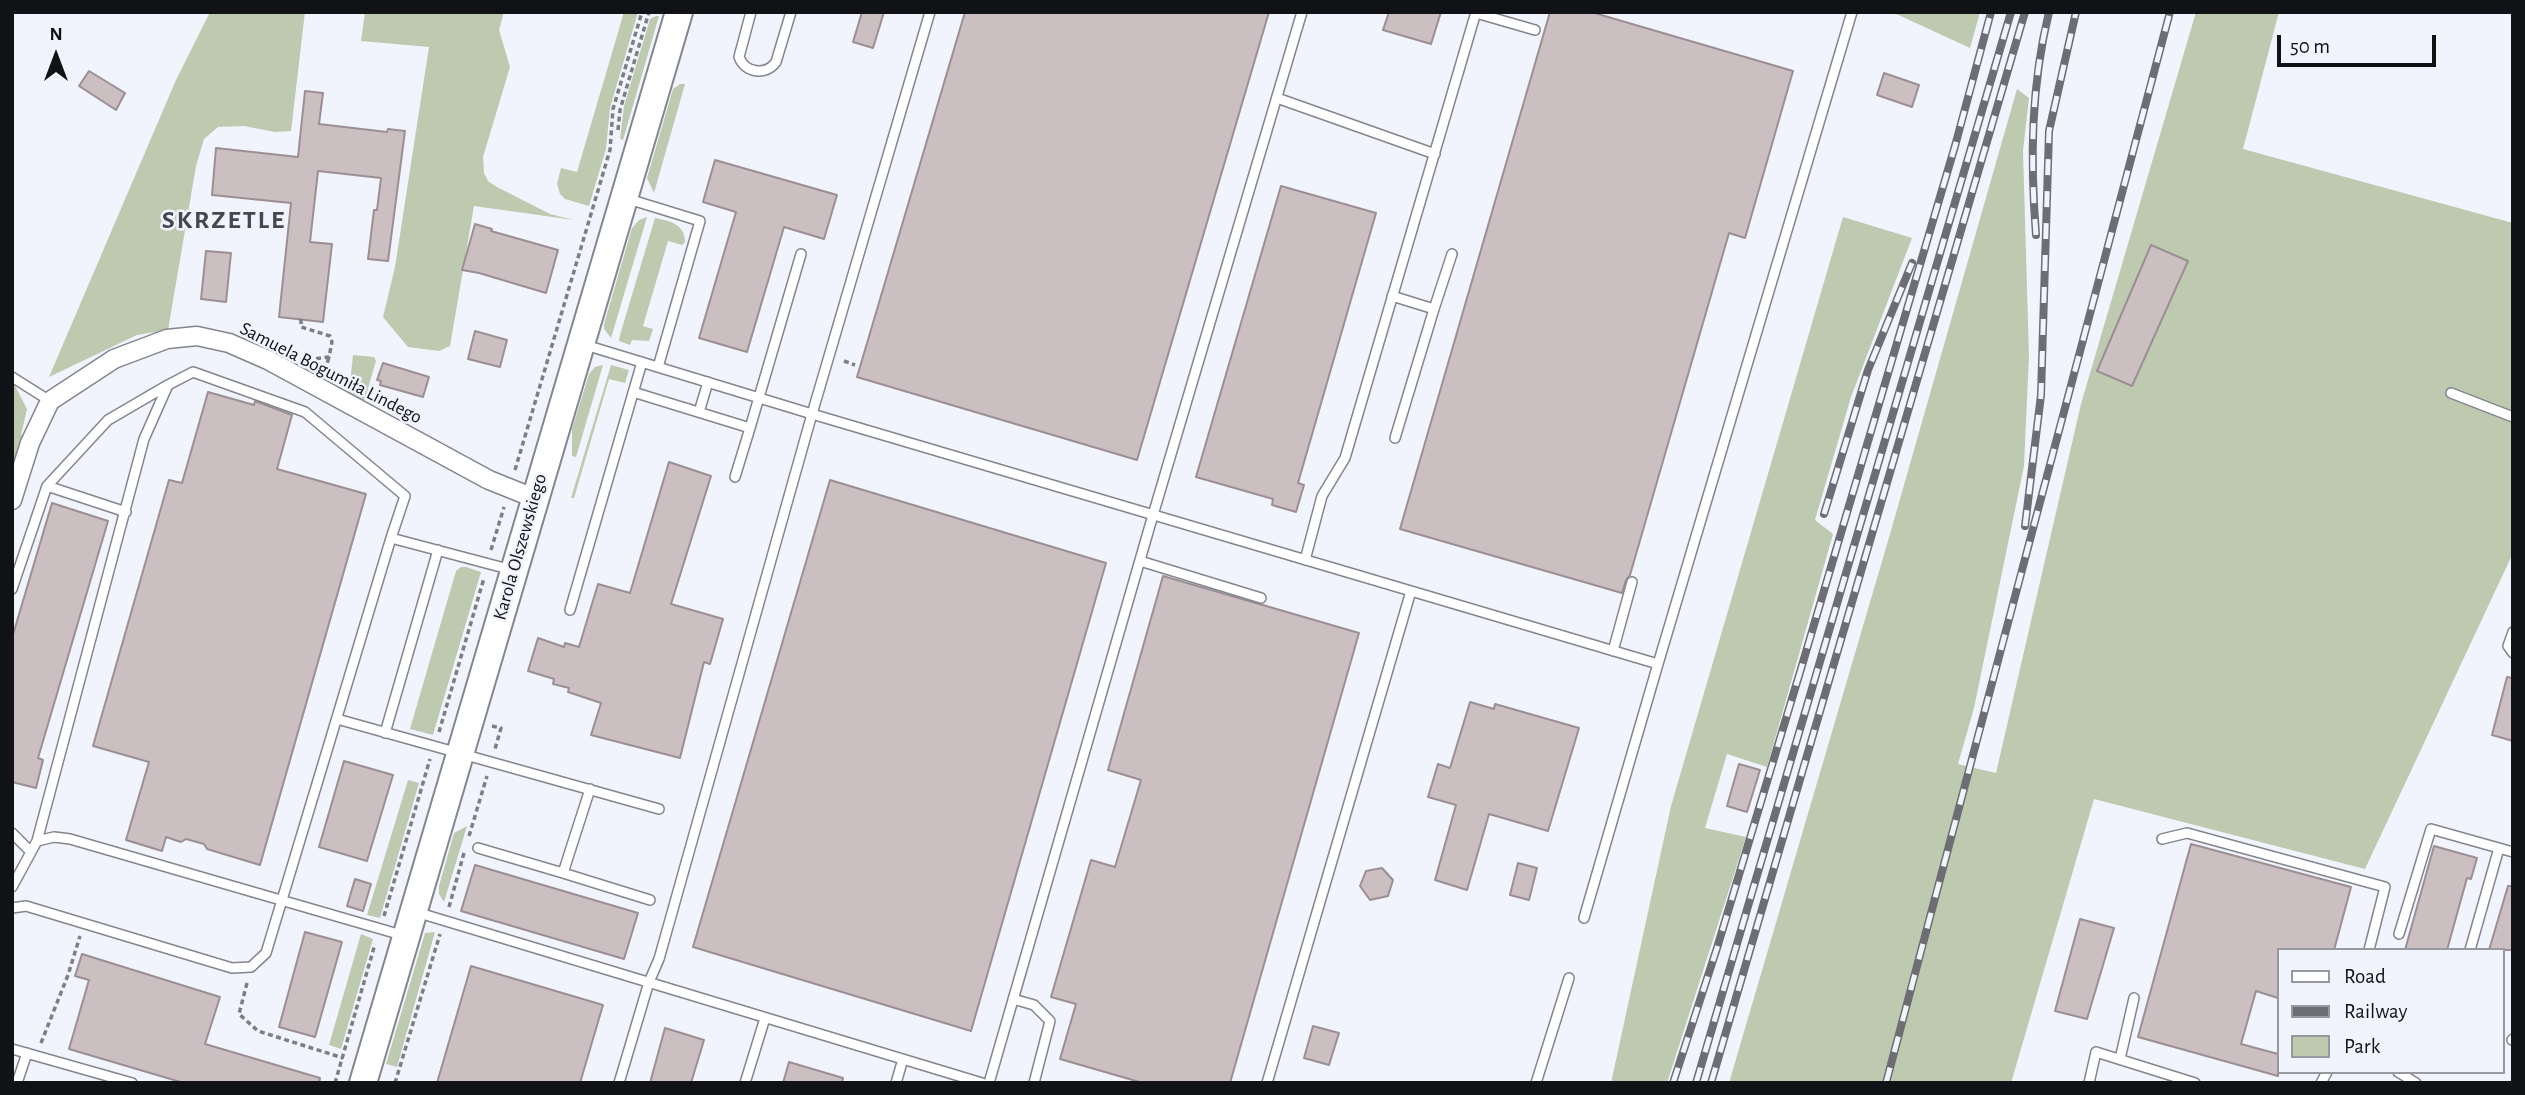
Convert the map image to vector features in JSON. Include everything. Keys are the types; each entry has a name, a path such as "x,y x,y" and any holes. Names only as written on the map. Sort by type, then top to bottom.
{"street":[{"name":"Karola Olszewskiego","path":"363,1083 679,12"},
{"name":"Samuela Bogumiła Lindego","path":"50,401 114,359 167,339 197,337 229,343 268,360 489,480 534,498"},
{"path":"12,500 30,443 50,401"}],"lane":[{"path":"751,12 739,57 747,68 764,71 771,69 776,62 791,12"},
{"path":"618,1083 649,982 659,959 812,414 930,12"},
{"path":"989,1083 1302,12"},
{"path":"1305,560 1322,496 1345,458 1476,12 1535,30"},
{"path":"1584,918 1852,12"},
{"path":"1277,98 1435,153"},
{"path":"624,198 700,221 657,367"},
{"path":"735,477 801,254"},
{"path":"1395,438 1452,254"},
{"path":"1392,296 1434,309"},
{"path":"581,343 758,398 1658,664"},
{"path":"570,610 642,362"},
{"path":"12,589 47,486 108,420 193,372 305,412 404,496 266,953 251,967 232,968 26,906 12,908"},
{"path":"12,377 50,401"},
{"path":"698,412 708,382"},
{"path":"12,887 37,841 144,439 168,385"},
{"path":"633,392 750,428"},
{"path":"2451,393 2513,417"},
{"path":"47,486 126,512"},
{"path":"391,538 513,571"},
{"path":"385,733 438,550"},
{"path":"1140,561 1261,598"},
{"path":"1613,651 1632,582"},
{"path":"1267,1083 1411,591"},
{"path":"2513,632 2508,646 2513,653"},
{"path":"337,719 659,809"},
{"path":"563,873 590,789"},
{"path":"2399,934 2431,830 2513,852"},
{"path":"12,833 31,852"},
{"path":"2162,839 2187,833 2385,887 2370,948"},
{"path":"37,841 54,837 70,839 407,937"},
{"path":"478,848 650,900"},
{"path":"2471,948 2499,848"},
{"path":"414,912 982,1083"},
{"path":"1535,1083 1569,978"},
{"path":"2120,1059 2134,998"},
{"path":"1013,999 1034,1005 1050,1021 1034,1083"},
{"path":"745,1083 765,1018"},
{"path":"12,1049 132,1083"},
{"path":"2089,1083 2096,1052 2195,1083"},
{"path":"17,1083 32,1054"},
{"path":"896,1083 903,1059"}],"path":[{"path":"301,319 301,327 330,336 332,342 329,357 314,359"},
{"path":"32,1054 68,975 84,924"},
{"path":"251,967 240,1014 258,1031 348,1060"}],"green space":[{"path":"210,12 305,12 291,131 275,132 244,126 218,127 204,139 196,166 168,330 137,335 49,377 176,80"},
{"path":"365,12 504,12 499,30 510,67 483,157 484,173 488,181 497,187 550,214 574,220 474,206 450,346 439,351 408,347 383,317 395,267 429,47 361,41"},
{"path":"624,12 638,12 610,108 606,149 589,206 565,199 557,184 561,168 577,172"},
{"path":"1892,12 1980,12 1970,48"},
{"path":"2196,12 2279,12 2243,149 2513,223 2513,553 2365,869 2094,799 2011,1083 1729,1083 2017,89 2029,98 2023,151 2029,356 2024,466 1974,708 1958,764 1996,773 2081,404"},
{"path":"659,16 623,140 620,139 624,106 650,19"},
{"path":"685,84 654,193 647,178 673,89"},
{"path":"647,217 611,338 604,329 604,324 632,228 639,220"},
{"path":"1843,217 1912,238 1851,397 1815,520 1833,534 1767,767 1727,754 1705,828 1746,837 1667,1083 1611,1083 1671,806"},
{"path":"655,218 679,227 685,242 682,245 668,241 643,326 653,329 649,341 632,340 630,345 619,341 620,335"},
{"path":"353,355 374,357 376,361 364,402 349,393"},
{"path":"603,365 576,457 572,456 572,429 589,374 595,367"},
{"path":"611,365 629,370 625,383 609,379 574,498 571,498"},
{"path":"12,380 27,409 21,435 25,437 12,473"},
{"path":"461,567 481,572 433,735 410,729 456,571"},
{"path":"408,780 419,783 380,918 367,915"},
{"path":"467,826 444,902 439,894 439,886 454,833"},
{"path":"435,932 397,1067 386,1064 425,933"},
{"path":"361,934 373,939 341,1049 329,1045"}],"building":[{"path":"862,12 884,12 873,48 853,42"},
{"path":"965,12 1269,12 1137,460 857,377"},
{"path":"1389,12 1441,12 1431,44 1383,30"},
{"path":"1550,12 1591,12 1793,71 1745,238 1729,233 1630,575 1622,593 1400,529"},
{"path":"89,71 125,93 116,110 79,86"},
{"path":"1884,73 1919,85 1912,107 1877,95"},
{"path":"305,91 323,93 319,124 387,132 388,129 405,131 388,261 368,259 381,178 318,171 310,242 332,244 323,322 279,317 291,203 212,195 216,148 298,157"},
{"path":"715,160 837,195 824,239 784,227 747,352 699,338 736,212 703,202"},
{"path":"1281,186 1376,213 1298,483 1304,485 1296,512 1272,505 1273,499 1196,477"},
{"path":"475,224 558,250 546,293 462,270"},
{"path":"2151,245 2188,261 2132,386 2097,371"},
{"path":"206,251 231,253 226,302 201,299"},
{"path":"475,331 507,340 500,367 468,359"},
{"path":"383,363 429,377 423,397 380,385 381,381 377,380"},
{"path":"208,392 254,405 255,401 292,415 277,469 366,494 260,865 207,849 204,844 186,839 181,842 166,837 162,851 126,840 149,762 93,746 169,480 182,483"},
{"path":"669,462 711,476 671,604 723,619 710,664 704,662 680,758 591,735 601,703 568,692 569,688 553,684 554,679 528,671 538,638 564,647 565,643 579,647 598,584 630,593"},
{"path":"830,480 1106,563 971,1031 693,947"},
{"path":"52,503 108,521 38,758 43,760 36,788 12,782 12,638"},
{"path":"1163,576 1359,633 1230,1083 1143,1083 1060,1059 1076,1004 1051,997 1091,860 1115,867 1141,780 1108,770"},
{"path":"2507,677 2513,678 2513,741 2492,735"},
{"path":"1470,702 1494,709 1495,704 1579,728 1548,831 1489,814 1467,890 1435,880 1456,805 1428,797 1438,764 1450,768"},
{"path":"344,761 393,775 367,861 319,847"},
{"path":"1739,764 1760,770 1747,812 1727,806"},
{"path":"2191,844 2351,887 2335,948 2276,948 2276,997 2256,991 2241,1044 2276,1053 2278,1076 2138,1037"},
{"path":"2434,846 2477,858 2471,879 2467,878 2448,948 2406,948"},
{"path":"1518,863 1537,868 1529,900 1510,895"},
{"path":"475,865 638,913 624,959 461,911"},
{"path":"1382,868 1393,880 1388,896 1370,900 1360,886 1366,871"},
{"path":"355,879 371,884 363,911 347,906"},
{"path":"2508,886 2513,886 2513,950 2490,948"},
{"path":"2080,919 2114,928 2087,1019 2055,1011"},
{"path":"305,932 342,942 315,1037 279,1027"},
{"path":"82,954 220,997 205,1044 320,1078 319,1083 184,1083 69,1049 89,980 75,976"},
{"path":"471,966 603,1005 580,1083 437,1083"},
{"path":"1313,1026 1339,1033 1329,1065 1304,1058"},
{"path":"665,1028 704,1040 691,1083 650,1083"},
{"path":"789,1062 843,1078 842,1083 783,1083"}],"railway":[{"path":"1798,679 1955,146 1991,12"},
{"path":"1696,1083 2011,12"},
{"path":"1711,1083 2025,12"},
{"path":"2036,235 2033,179 2035,95 2049,12"},
{"path":"2025,526 2041,395 2049,131 2076,12"},
{"path":"1886,1083 2170,12"},
{"path":"1824,514 1868,370 1912,263"},
{"path":"1673,1083 1717,948 1800,672"}],"district":[{"name":"SKRZETLE","path":"224,220"}]}
